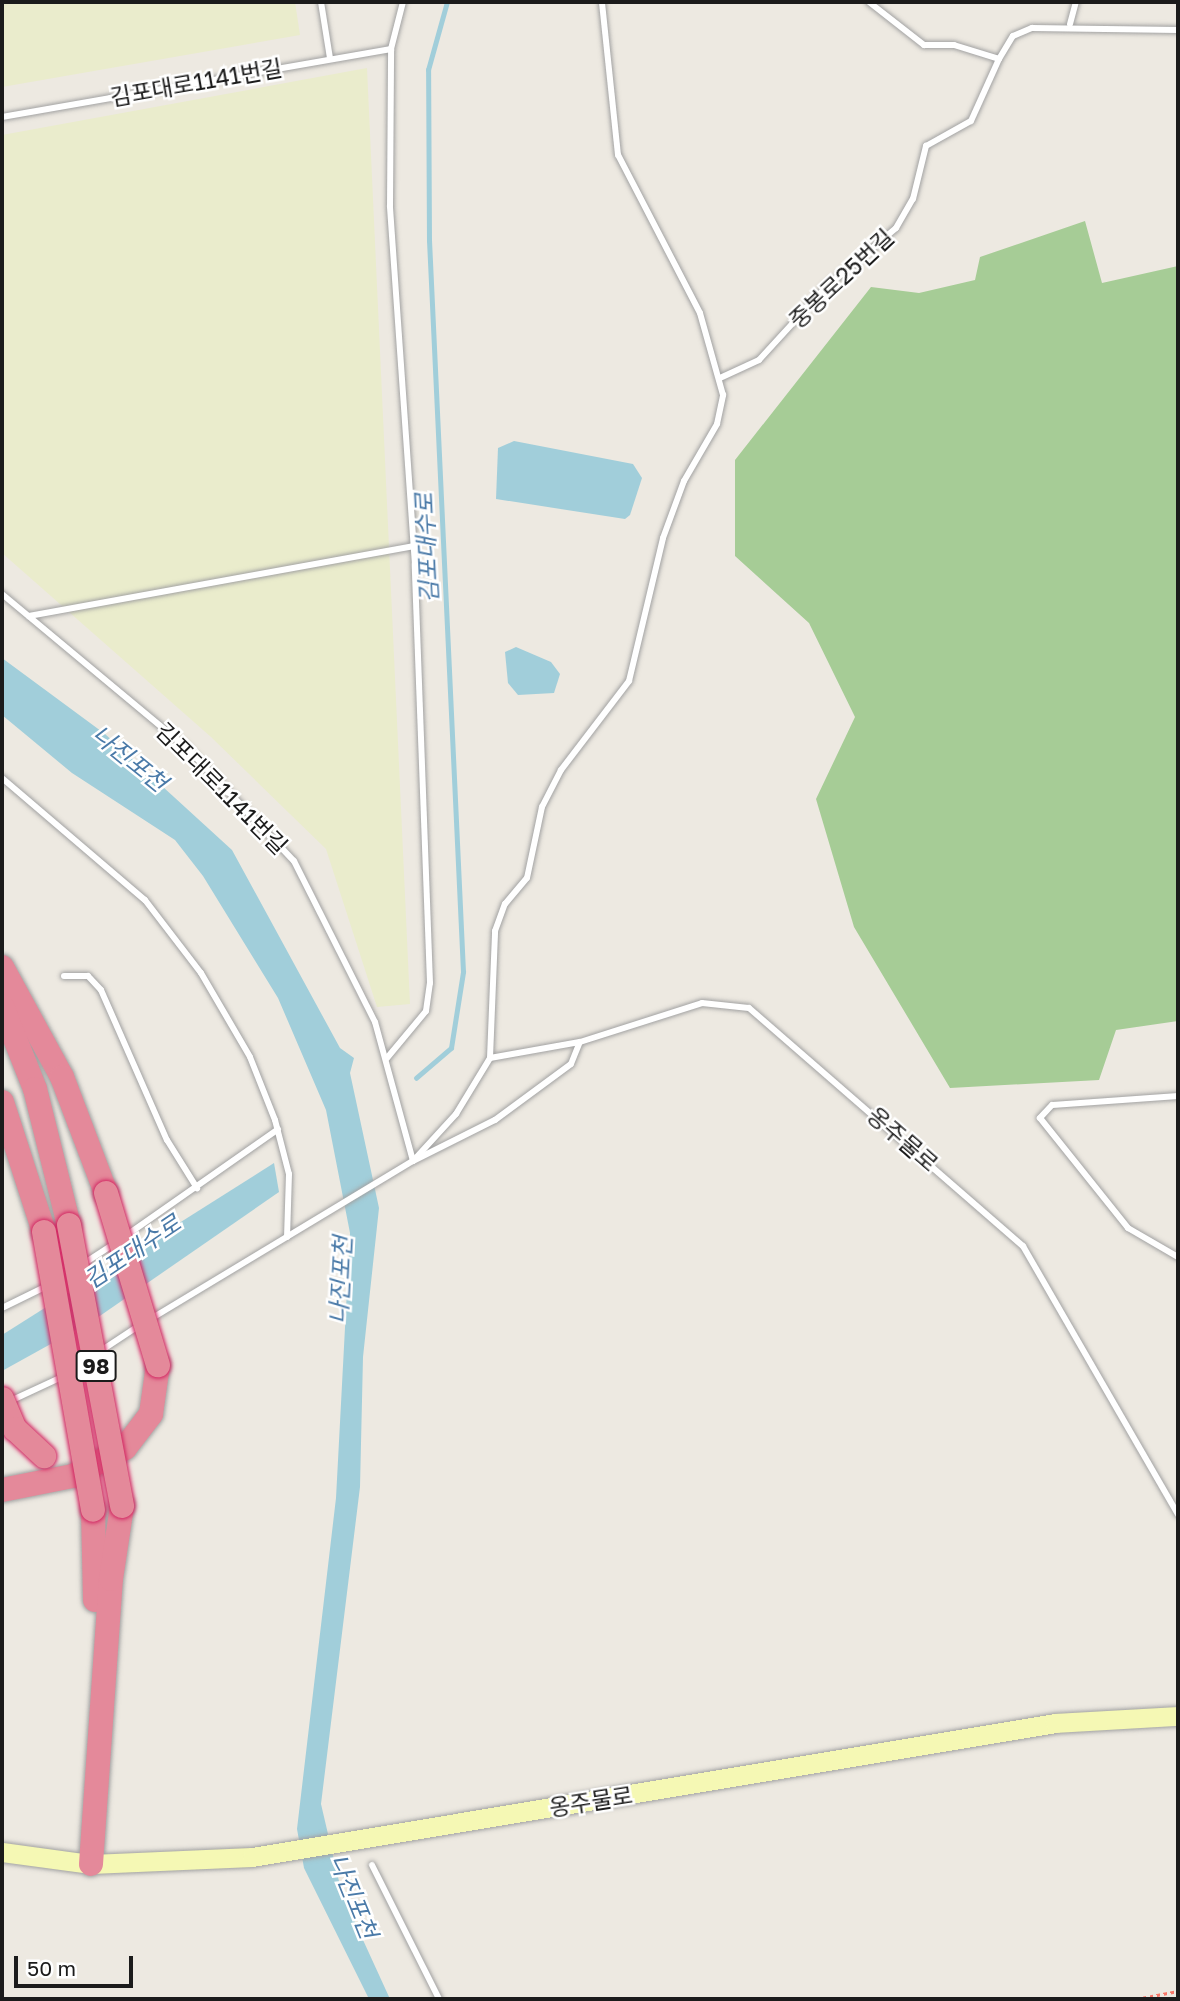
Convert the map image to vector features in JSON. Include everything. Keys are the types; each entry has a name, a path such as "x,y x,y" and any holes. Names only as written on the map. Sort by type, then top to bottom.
{"highway":[{"path":"2,967 62,1077 106,1193 158,1365 151,1414 139,1434 102,1465 2,1490"},
{"name":"98","path":"2,1006 35,1089 69,1225 122,1507 111,1579 83,1863"},
{"name":"98","path":"2,1102 44,1232 93,1510 93,1636 83,1863"},
{"path":"2,1401 15,1429 44,1456 58,1464 102,1465"}],"street":[{"name":"옹주물로","path":"2,1852 83,1863 252,1857 1055,1723 1178,1716"}],"lane":[{"path":"321,2 330,58"},
{"path":"387,1058 426,1011 429,983 413,547 392,268 391,49 403,2"},
{"path":"414,1161 456,1114 490,1058 498,917 527,878 548,792 629,681 663,538 722,409 720,378 700,313 623,171 606,86 602,2"},
{"path":"869,2 924,45 954,45 999,59"},
{"path":"1070,24 1076,2"},
{"name":"중봉로25번길","path":"720,378 759,360 825,288 896,228 913,199 926,146 971,121 999,59 1022,30 1070,24 1178,30"},
{"name":"김포대로1141번길","path":"2,117 391,49"},
{"path":"29,616 413,547"},
{"name":"김포대로1141번길","path":"2,594 181,742 276,839 308,884 387,1058 414,1161"},
{"path":"2,778 120,876 182,943 250,1058 278,1129 289,1174 287,1237"},
{"path":"64,976 88,976 101,989 167,1140 197,1188"},
{"name":"옹주물로","path":"490,1058 580,1042 711,1002 735,1003 771,1024 1023,1246 1178,1514"},
{"path":"2,1401 43,1390 300,1229 414,1161 495,1120 571,1064 580,1042"},
{"path":"1178,1096 1052,1105 1040,1118 1128,1228 1178,1257"},
{"path":"2,1308 64,1276 197,1188 278,1129"},
{"path":"372,1865 439,1999"}],"path":[{"path":"1136,1999 1178,1991"}],"green space":[{"path":"2,2 295,2 300,35 2,87"},
{"path":"367,68 410,1004 377,1007 326,849 211,737 2,553 2,135"},
{"path":"1085,221 1102,283 1178,266 1178,1021 1116,1030 1099,1080 950,1088 854,927 816,799 855,717 809,623 735,556 735,460 871,287 919,293 975,280 980,257"}],"water":[{"path":"514,441 633,464 642,478 630,515 625,519 496,499 498,448"},
{"path":"516,647 551,662 560,674 554,693 518,695 508,683 505,652"},
{"name":"나진포천","path":"2,658 105,734 232,850 340,1048 354,1058 350,1073 379,1208 363,1357 360,1487 321,1804 342,1894 390,1999 369,1999 304,1868 297,1829 336,1498 350,1233 326,1110 278,998 203,876 175,840 72,773 2,715"},
{"path":"274,1163 279,1192 94,1320 2,1371 2,1335"}],"waterway":[{"name":"김포대수로","path":"416,1078 451,1048 463,972 429,241 428,70 447,2"}]}
